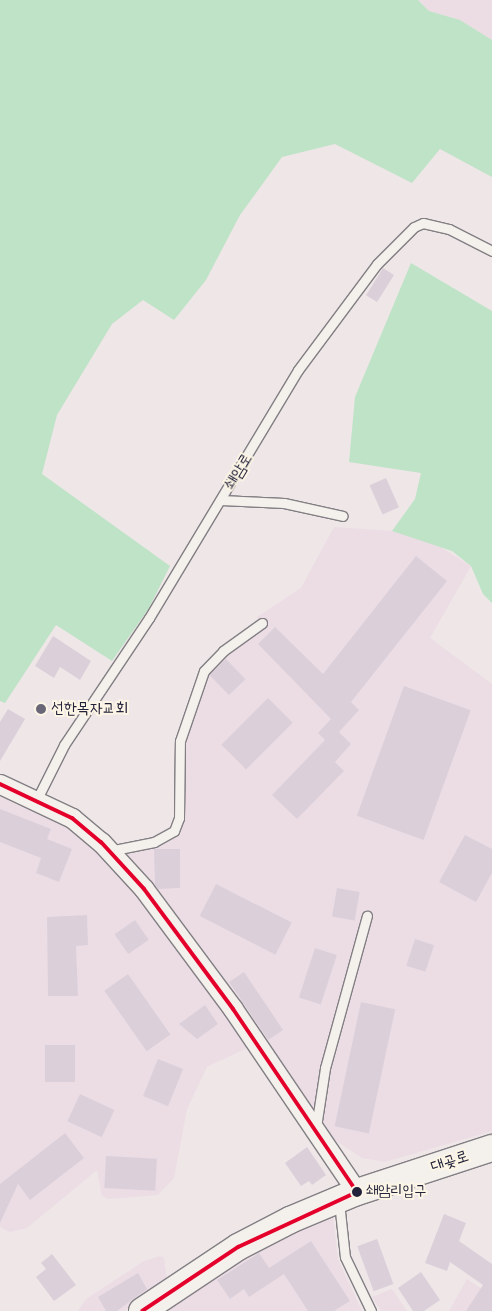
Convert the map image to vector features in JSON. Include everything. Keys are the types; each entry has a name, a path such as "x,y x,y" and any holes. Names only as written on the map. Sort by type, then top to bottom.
{"street":[{"path":"0,784 72,818 109,851 183,938 316,1127 348,1196"},
{"name":"대곶로","path":"142,1311 238,1247 348,1196 492,1148"}],"lane":[{"name":"쇄암로","path":"36,801 64,746 149,618 298,370 377,264 414,227 433,223 492,251"},
{"path":"221,500 252,505 284,503 343,516"},
{"path":"109,851 161,840 174,831 180,818 180,741 204,671 223,651 262,623"},
{"path":"316,1127 327,1058 368,916"},
{"path":"348,1196 345,1258 371,1311"}],"shaded area":[{"path":"418,0 492,0 492,40 460,20 429,11"},
{"path":"334,527 392,531 431,541 471,566 430,638 492,684 492,1131 385,1162 362,1158 333,1139 123,855 164,845 181,834 186,737 207,678 226,656 264,628 257,617 301,588"},
{"path":"0,797 61,824 95,849 133,888 247,1040 247,1048 207,1067 187,1109 174,1178 158,1195 108,1199 102,1196 97,1170 27,1228 10,1232 0,1227"},
{"path":"326,1212 333,1217 338,1260 362,1311 162,1311 209,1278"},
{"path":"160,1256 164,1258 167,1281 125,1311 78,1311 86,1299 144,1261"},
{"path":"467,1279 492,1296 492,1311 449,1311"},
{"path":"392,1289 407,1311 381,1311 372,1297"}],"green space":[{"path":"0,0 418,0 429,11 460,20 492,40 492,177 440,149 412,183 335,144 282,157 240,215 206,280 174,320 143,300 112,324 57,415 42,474 170,566 149,608 112,661 56,625 5,703 0,701"},
{"path":"411,263 492,311 492,603 483,594 471,566 452,551 392,531 415,499 421,473 349,462 355,397"}],"building":[{"path":"383,268 394,275 377,302 366,295"},
{"path":"386,478 399,507 383,515 370,485"},
{"path":"416,556 447,581 351,702 359,710 339,732 351,744 335,762 344,771 297,819 272,795 325,740 318,733 331,719 258,644 275,627 323,674"},
{"path":"53,636 91,661 80,680 60,667 54,678 35,666"},
{"path":"226,659 245,679 229,695 209,675"},
{"path":"404,686 471,710 424,840 357,816"},
{"path":"268,698 293,723 246,769 221,745"},
{"path":"8,709 25,719 0,761 0,722"},
{"path":"0,809 51,829 47,839 72,849 59,882 36,873 41,858 0,842"},
{"path":"465,835 492,849 492,873 476,902 439,882"},
{"path":"154,849 180,849 180,888 158,889 155,885"},
{"path":"216,884 292,923 275,955 200,916"},
{"path":"337,888 360,892 355,921 332,917"},
{"path":"87,915 88,945 76,946 78,996 48,996 47,917"},
{"path":"135,920 149,940 128,954 115,934"},
{"path":"415,939 434,945 425,972 406,966"},
{"path":"315,948 337,955 321,1005 299,997"},
{"path":"244,972 283,1030 268,1040 229,982"},
{"path":"128,974 170,1035 147,1051 104,991"},
{"path":"361,1002 395,1009 369,1134 335,1126"},
{"path":"205,1005 218,1024 197,1039 179,1024"},
{"path":"45,1045 75,1045 75,1082 45,1082"},
{"path":"158,1059 183,1069 168,1106 143,1096"},
{"path":"80,1094 114,1110 102,1137 67,1121"},
{"path":"65,1133 84,1158 30,1200 18,1184 0,1223 0,1184"},
{"path":"307,1147 326,1175 312,1185 309,1181 301,1186 285,1163"},
{"path":"106,1156 157,1159 155,1191 104,1188"},
{"path":"444,1214 466,1223 459,1241 492,1264 492,1311 466,1311 483,1285 450,1262 447,1271 425,1263"},
{"path":"377,1239 393,1284 374,1291 357,1246"},
{"path":"311,1241 350,1301 334,1311 308,1311 284,1274 249,1297 244,1289 230,1299 217,1280 259,1253 269,1268"},
{"path":"52,1254 76,1285 54,1301 36,1277 46,1269 41,1263"},
{"path":"421,1272 440,1300 424,1311 413,1311 398,1288"},
{"path":"138,1273 147,1289 117,1311 106,1311 98,1297"}],"transit line":[{"path":"0,784 72,818 101,842 144,889 233,1009 357,1192 238,1247 142,1311"}],"place":[{"name":"선한목자교회","path":"41,709"},
{"name":"쇄암리입구","path":"357,1192"}]}
